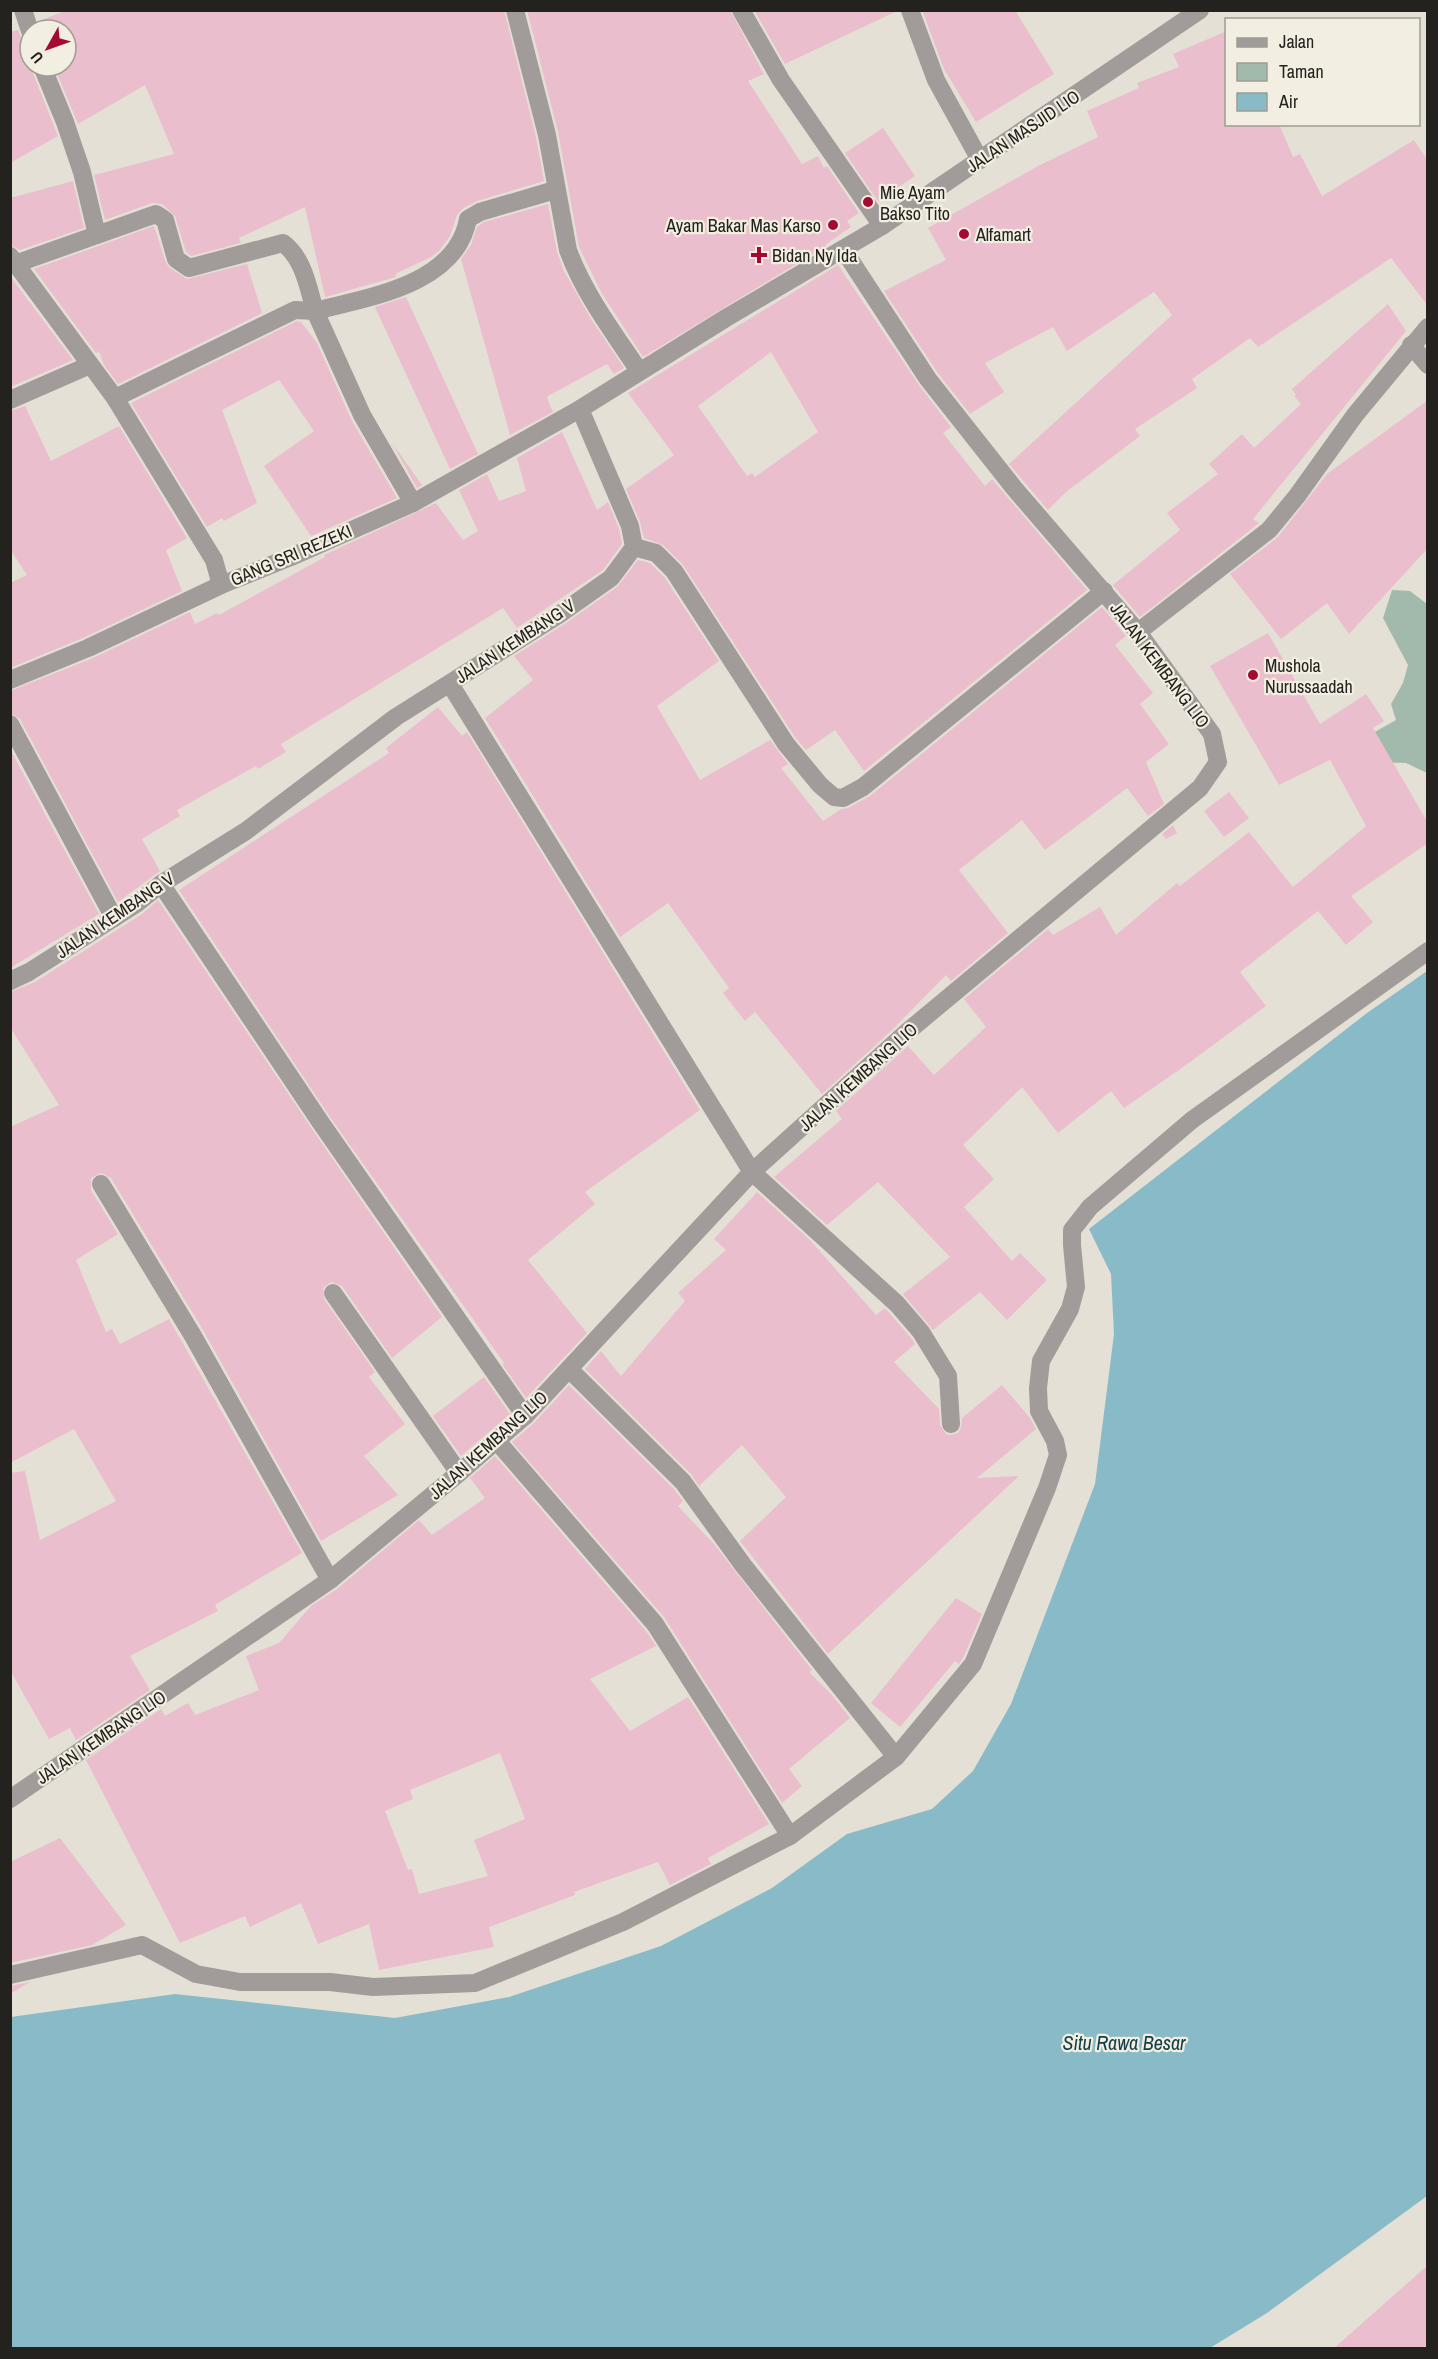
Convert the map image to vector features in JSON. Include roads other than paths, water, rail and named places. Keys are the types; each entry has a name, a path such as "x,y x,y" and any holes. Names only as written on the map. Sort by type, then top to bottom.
{"street":[{"path":"515,10 547,135 555,190 574,268 639,371"},
{"path":"741,10 781,80 882,226"},
{"path":"910,10 936,80 980,160"},
{"name":"JALAN MASJID LIO","path":"843,249 882,226 1200,10"},
{"path":"47,78 82,172 97,235"},
{"path":"115,398 295,310 315,311 395,291 443,265 457,250 466,234 468,219 480,212 555,190"},
{"path":"13,260 97,235 156,214 165,220 176,259 181,265 189,268 283,243 293,251 304,272 315,311 362,415 413,503"},
{"path":"843,249 580,409 630,526 634,548 657,553 674,571 786,744 820,785 834,797 843,798 863,787 1104,591"},
{"name":"JALAN KEMBANG LIO","path":"10,1799 330,1580 459,1473 525,1416 752,1172 907,1032 1200,788 1218,762 1212,734 1138,632 1014,488 928,379 843,249"},
{"name":"GANG SRI REZEKI","path":"13,260 115,398 214,560 221,585 413,503 580,409"},
{"path":"1138,632 1269,530 1297,496 1355,415 1428,327"},
{"path":"1411,345 1428,365"},
{"path":"10,400 90,365"},
{"name":"JALAN KEMBANG V","path":"10,981 29,972 114,918 161,884 246,831 396,717 561,614 611,578 634,548"},
{"path":"10,680 88,648 221,585"},
{"path":"450,684 752,1172 897,1304 921,1332 948,1376 951,1424"},
{"path":"10,724 114,918"},
{"path":"161,884 321,1123 525,1416"},
{"path":"10,1975 142,1945 196,1974 240,1982 330,1982 373,1988 475,1983 623,1922 790,1836 896,1757 973,1664 1047,1488 1058,1455 1055,1441 1040,1411 1038,1388 1041,1361 1070,1309 1076,1287 1072,1230 1090,1207 1192,1120 1428,951"},
{"path":"101,1184 194,1336 330,1580"},
{"path":"333,1293 459,1473"},
{"path":"569,1369 683,1482 743,1565 896,1757"},
{"path":"496,1440 655,1624 790,1836"}],"water":[{"name":"Situ Rawa Besar","path":"1427,971 1427,2196 1267,2313 1210,2348 11,2348 11,2017 175,1994 395,2018 509,1997 661,1946 772,1888 847,1834 932,1809 973,1771 1011,1704 1095,1484 1114,1334 1111,1274 1089,1229 1367,1013"}],"place":[{"name":"Mie Ayam Bakso Tito","path":"868,202"},
{"name":"Ayam Bakar Mas Karso","path":"833,225"},
{"name":"Alfamart","path":"964,234"},
{"name":"Bidan Ny Ida","path":"759,255"},
{"name":"Mushola Nurussaadah","path":"1253,675"}]}
